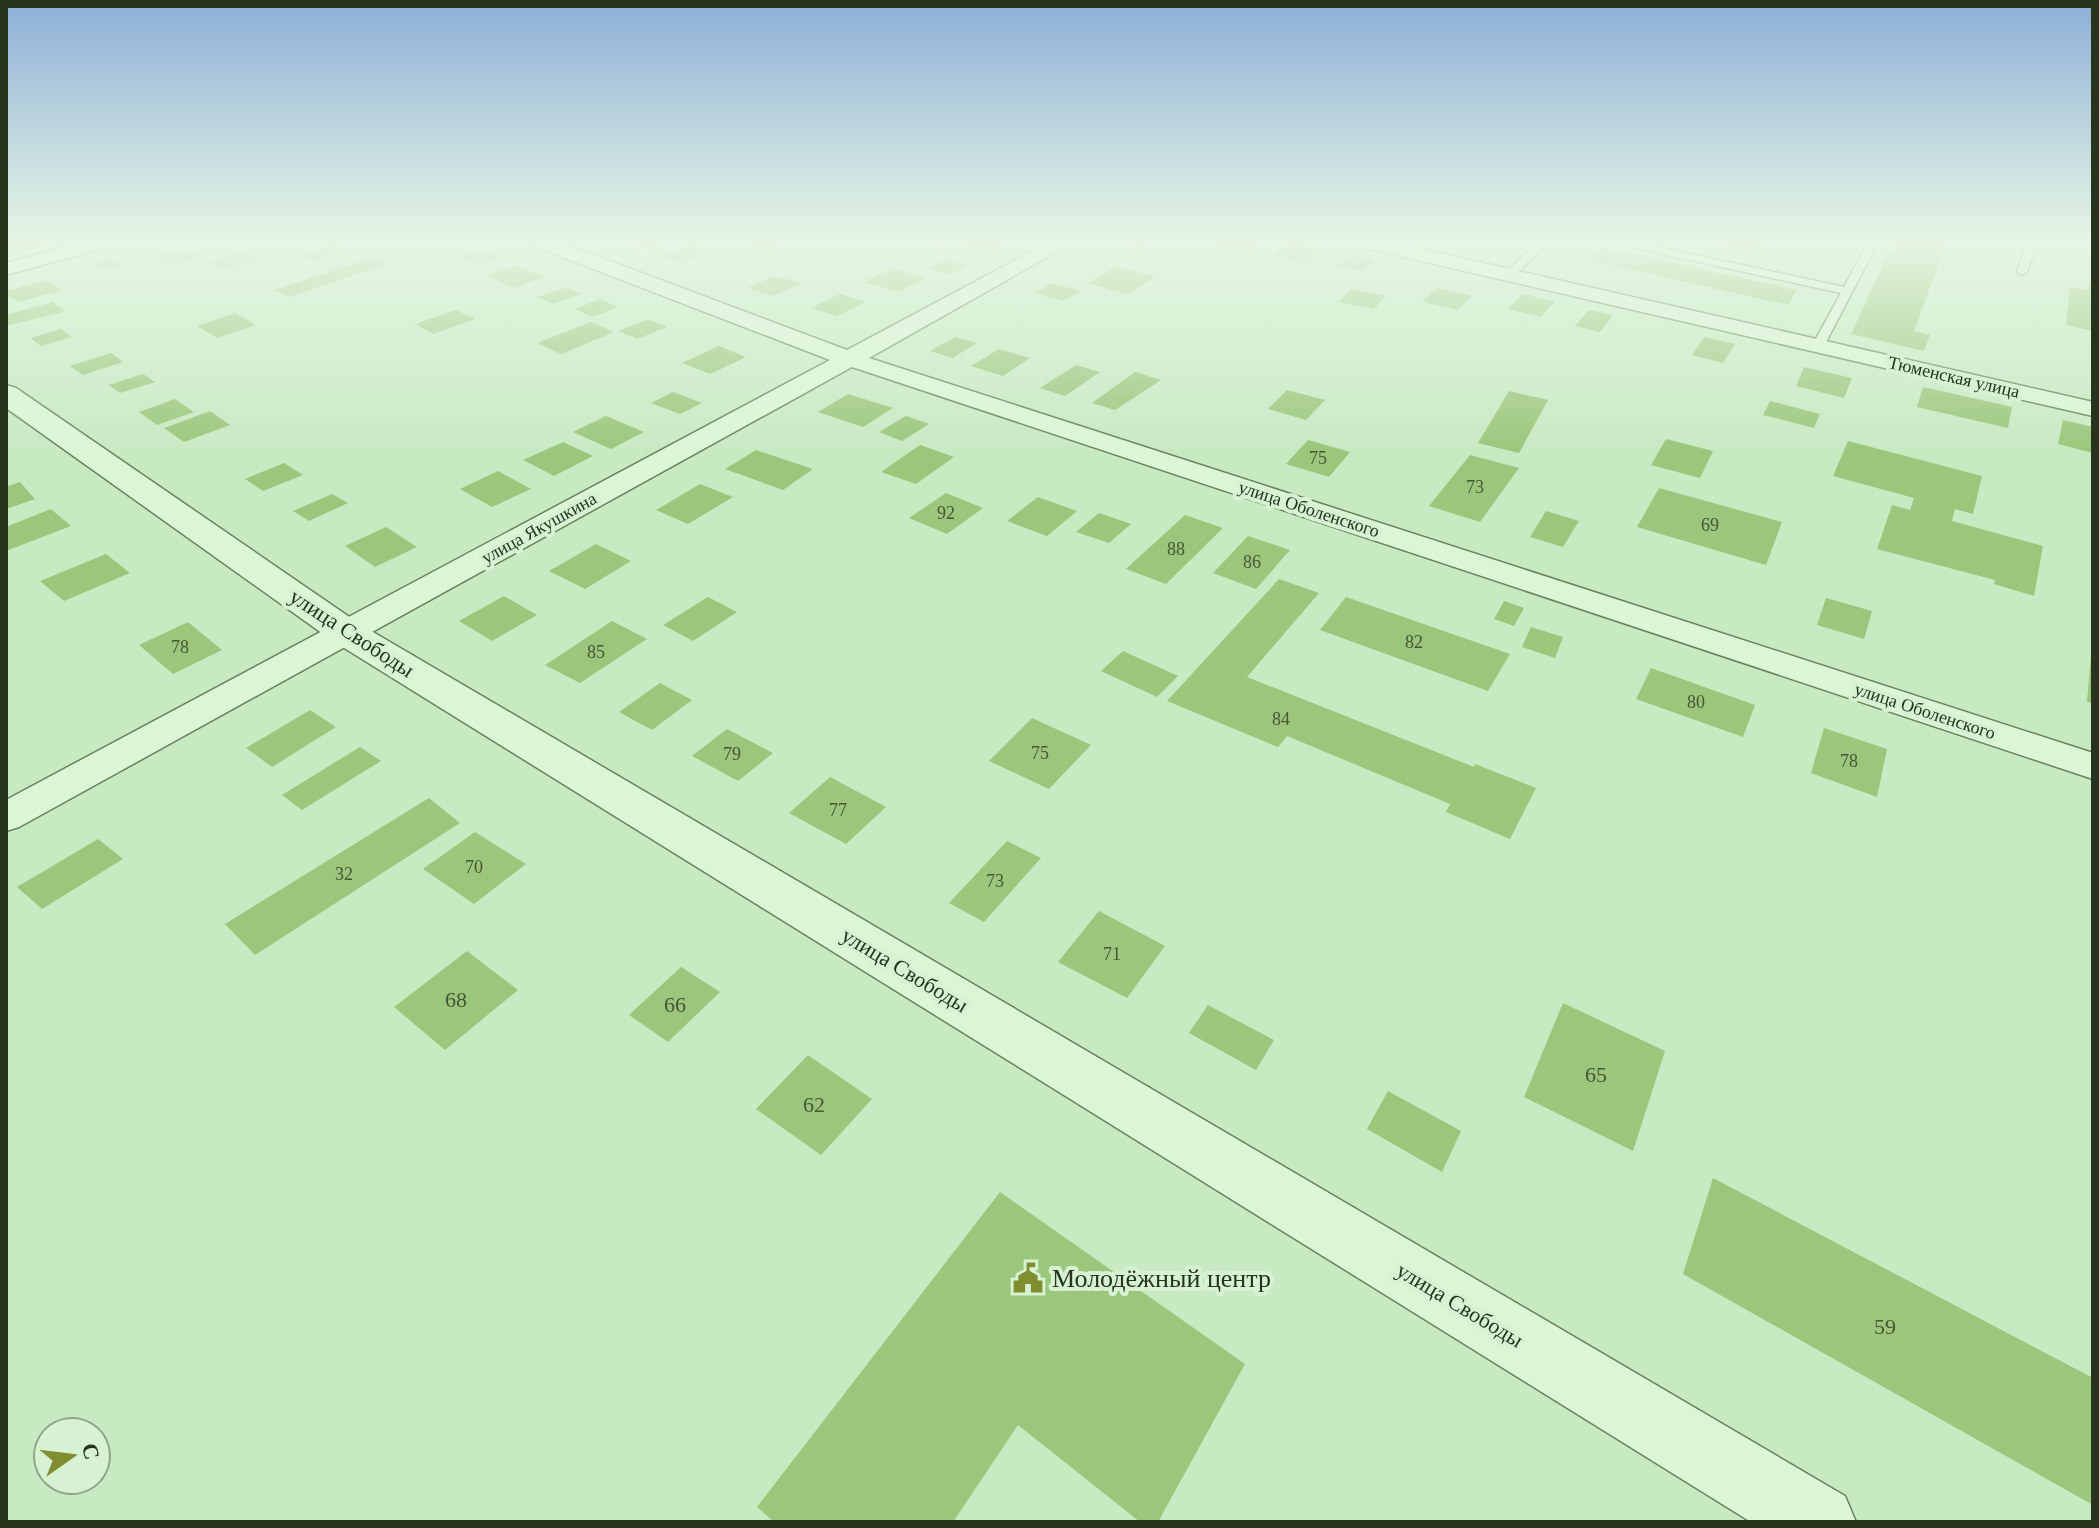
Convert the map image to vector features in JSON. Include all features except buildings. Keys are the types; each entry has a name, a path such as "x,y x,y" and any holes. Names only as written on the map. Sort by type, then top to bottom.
{"street":[{"name":"улица Оболенского","path":"718,309 849,359 2093,766"},
{"name":"улица Якушкина","path":"6,817 941,309"},
{"name":"Тюменская улица","path":"1658,309 2093,409"},
{"name":"улица Свободы","path":"6,394 347,633 1819,1522"}],"lane":[{"path":"1818,346 1838,309"}],"place":[{"name":"Молодёжный центр","path":"1028,1278"}]}
